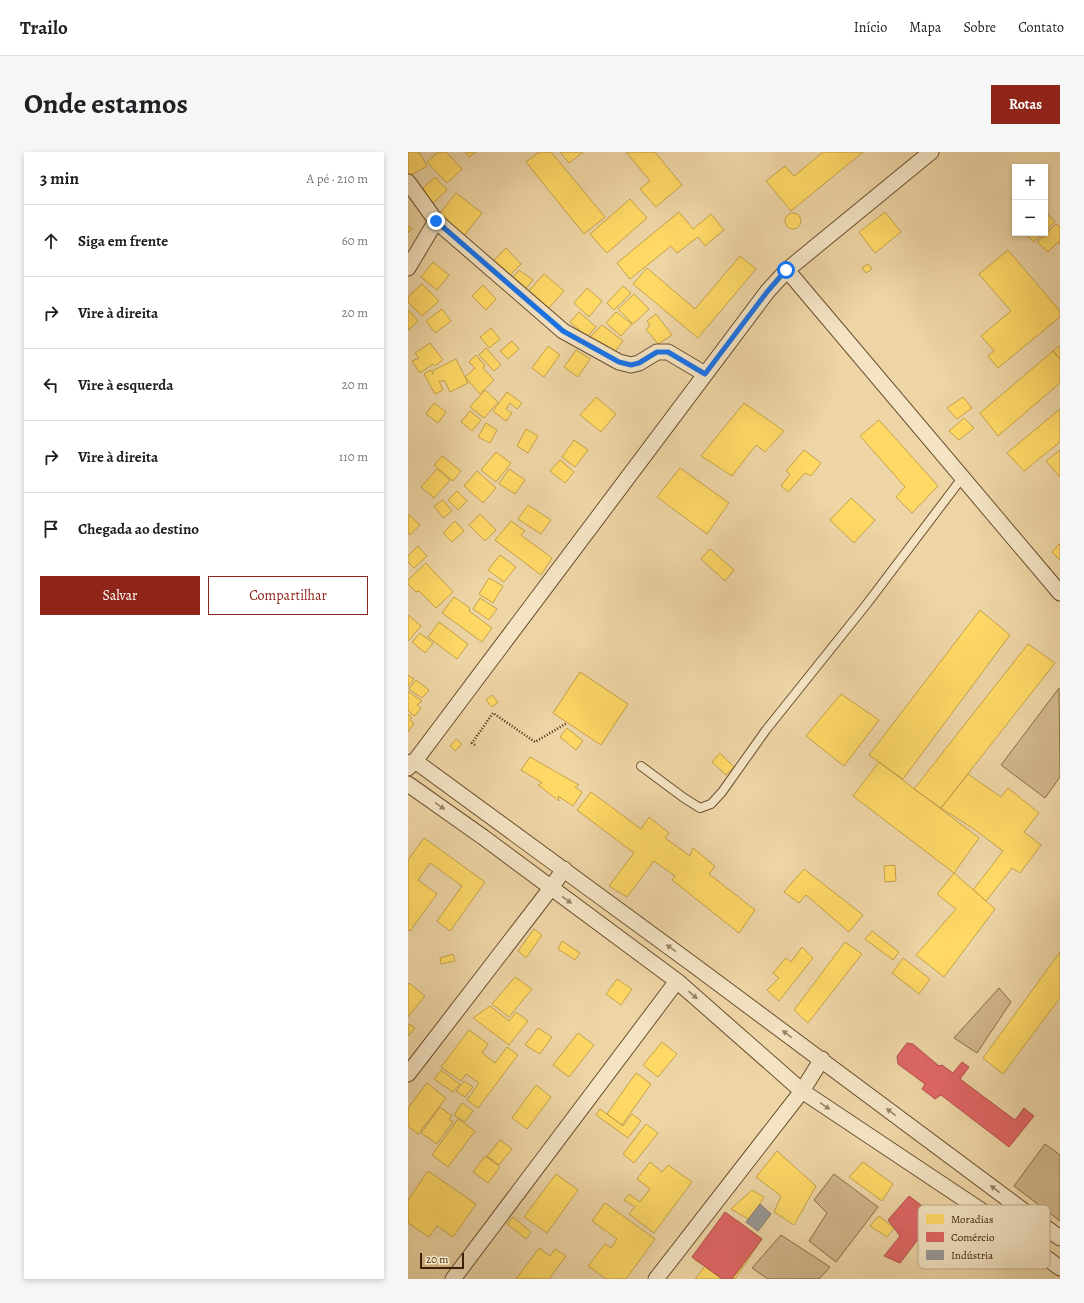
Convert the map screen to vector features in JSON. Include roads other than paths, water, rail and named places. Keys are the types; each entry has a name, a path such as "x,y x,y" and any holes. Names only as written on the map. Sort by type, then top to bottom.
{"street":[{"path":"931,152 786,270 767,292 410,764 564,869 1016,1205"},
{"path":"408,182 436,221 563,331 619,362 631,365 639,363 657,352 668,352 705,374"},
{"path":"408,268 436,221"},
{"path":"786,270 1060,593"},
{"path":"408,784 483,837 677,981 802,1091 973,1205"},
{"path":"408,1074 564,869"},
{"path":"453,1279 677,981"},
{"path":"656,1279 802,1091 822,1060"},
{"path":"1050,1231 1060,1238"},
{"path":"1050,1261 1060,1268"}],"lane":[{"path":"641,766 700,808 711,804 722,792 766,730 866,605 962,478"}]}
